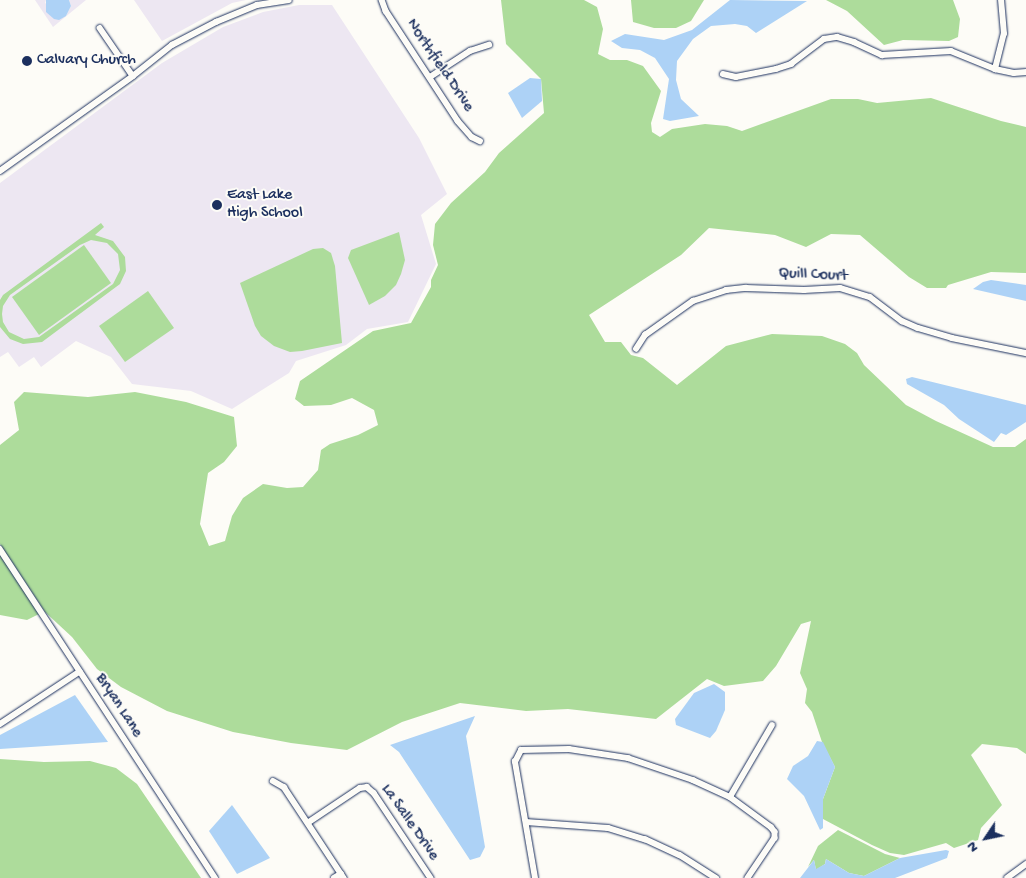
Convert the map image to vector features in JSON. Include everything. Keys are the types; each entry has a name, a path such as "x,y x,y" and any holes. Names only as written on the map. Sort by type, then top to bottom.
{"street":[{"path":"251,0 257,3"},
{"path":"0,171 133,76 172,45 257,3 289,0"},
{"name":"Northfield Drive","path":"382,0 386,11 458,121 472,137 480,141"},
{"path":"995,69 1004,34 1001,0"},
{"path":"100,28 133,76"},
{"path":"723,74 736,77 776,69 790,64 824,39 837,37 854,42 882,55 951,51 995,69 1014,74 1026,72"},
{"path":"430,77 470,51 488,45"},
{"name":"Quill Court","path":"636,349 645,335 692,301 726,290 746,288 804,290 840,288 870,297 902,321 918,328 952,338 1026,353"},
{"name":"Bryan Lane","path":"0,549 215,878"},
{"path":"0,724 80,672"},
{"path":"730,797 772,726"},
{"path":"535,878 515,762 521,750 569,749 628,758 693,780 730,797 771,827 775,838 748,878"},
{"path":"273,780 284,786 342,876 334,878"},
{"name":"La Salle Drive","path":"308,822 360,788 366,787 374,793 431,878"},
{"path":"526,822 608,828 645,839 680,855 716,878"},
{"path":"1007,878 1025,867"}],"shaded area":[{"path":"35,0 46,0 45,3 66,16 71,6 69,0 86,0 53,27"},
{"path":"134,0 246,0 232,3 162,41"},
{"name":"East Lake High School","path":"299,5 332,5 419,138 447,194 421,215 436,264 408,322 367,329 346,345 296,361 289,373 232,409 191,391 132,384 111,357 76,341 41,367 34,357 19,367 8,352 0,357 0,183 162,63 223,27 263,12"}],"green space":[{"path":"501,0 584,0 597,7 603,29 598,54 610,60 627,60 643,66 661,91 651,123 652,132 660,137 672,129 705,124 727,126 742,131 831,99 858,99 877,103 931,98 1001,121 1026,127 1026,273 991,272 948,285 946,288 927,288 909,277 860,235 831,234 806,247 775,235 709,228 681,255 589,315 605,342 621,342 631,355 643,358 677,385 726,346 772,334 822,336 845,344 857,353 864,365 906,405 936,421 993,447 1015,447 1026,439 1026,754 1017,748 982,744 971,755 1002,805 981,828 978,840 954,848 946,843 904,855 890,853 872,845 823,819 823,799 835,767 822,742 812,712 805,703 807,689 800,673 811,621 801,624 776,666 763,681 724,686 707,679 656,719 568,709 526,711 460,703 402,722 347,750 291,743 233,732 167,711 121,687 97,669 72,637 45,612 0,544 0,445 19,430 14,402 24,392 88,397 135,392 186,402 234,417 237,446 224,462 208,473 200,524 209,546 225,541 232,516 243,498 263,484 287,488 303,487 318,470 321,450 330,444 358,435 378,425 374,410 352,398 331,405 304,406 295,399 300,381 373,331 411,323 431,287 431,280 438,265 433,245 435,224 451,203 485,172 499,153 544,113 541,79 506,44"},
{"path":"631,0 704,0 691,21 676,28 654,28 633,22"},
{"path":"826,0 953,0 960,19 958,37 949,41 903,40 884,45 847,11"},
{"path":"101,223 104,227 95,235 113,241 125,257 126,271 120,284 42,342 23,344 10,339 0,327 0,300 3,295","holes":["91,240 107,243 118,254 120,270 113,284 39,337 24,339 9,332 3,322 2,314 3,306 10,295 80,245"]},
{"path":"399,232 405,260 401,274 396,285 385,296 369,305 348,258 351,250"},
{"path":"84,245 111,283 39,335 12,297"},
{"path":"323,248 331,253 335,266 342,343 290,352 274,346 261,336 255,326 240,283 313,249"},
{"path":"148,291 174,328 125,362 99,326"},
{"path":"0,555 39,614 27,620 0,615"},
{"path":"0,759 44,762 90,761 116,768 137,784 201,878 0,878"},
{"path":"838,830 885,854 900,858 864,876 849,873 826,859 825,864 816,870 814,860 808,867 818,846"}],"water":[{"path":"46,0 69,0 71,6 66,16 59,20 54,19 46,12"},
{"path":"730,0 807,1 756,33 747,26 735,24 711,26 693,39 677,61 676,80 681,99 699,116 670,121 663,119 669,79 655,58 640,50 622,48 611,41 625,34 664,40 692,30"},
{"path":"530,78 541,79 542,101 522,118 508,93"},
{"path":"991,280 1026,285 1026,301 973,289 983,282"},
{"path":"912,377 1026,405 1026,422 1006,435 1001,433 994,442 959,419 944,405 907,384 906,379"},
{"path":"714,684 725,692 725,710 716,731 710,738 676,725 675,719 694,693"},
{"path":"75,695 108,742 0,749 0,735"},
{"path":"475,716 466,736 485,847 480,857 470,860 399,752 390,745"},
{"path":"817,741 823,742 835,767 823,799 823,828 820,830 804,796 787,779 793,766 808,756"},
{"path":"232,805 270,858 237,874 209,831"},
{"path":"949,851 947,858 895,878 800,878 814,860 816,869 825,864 826,859 849,873 864,876 900,858"}],"place":[{"name":"Calvary Church","path":"27,61"},
{"name":"East Lake High School","path":"217,205"}]}
